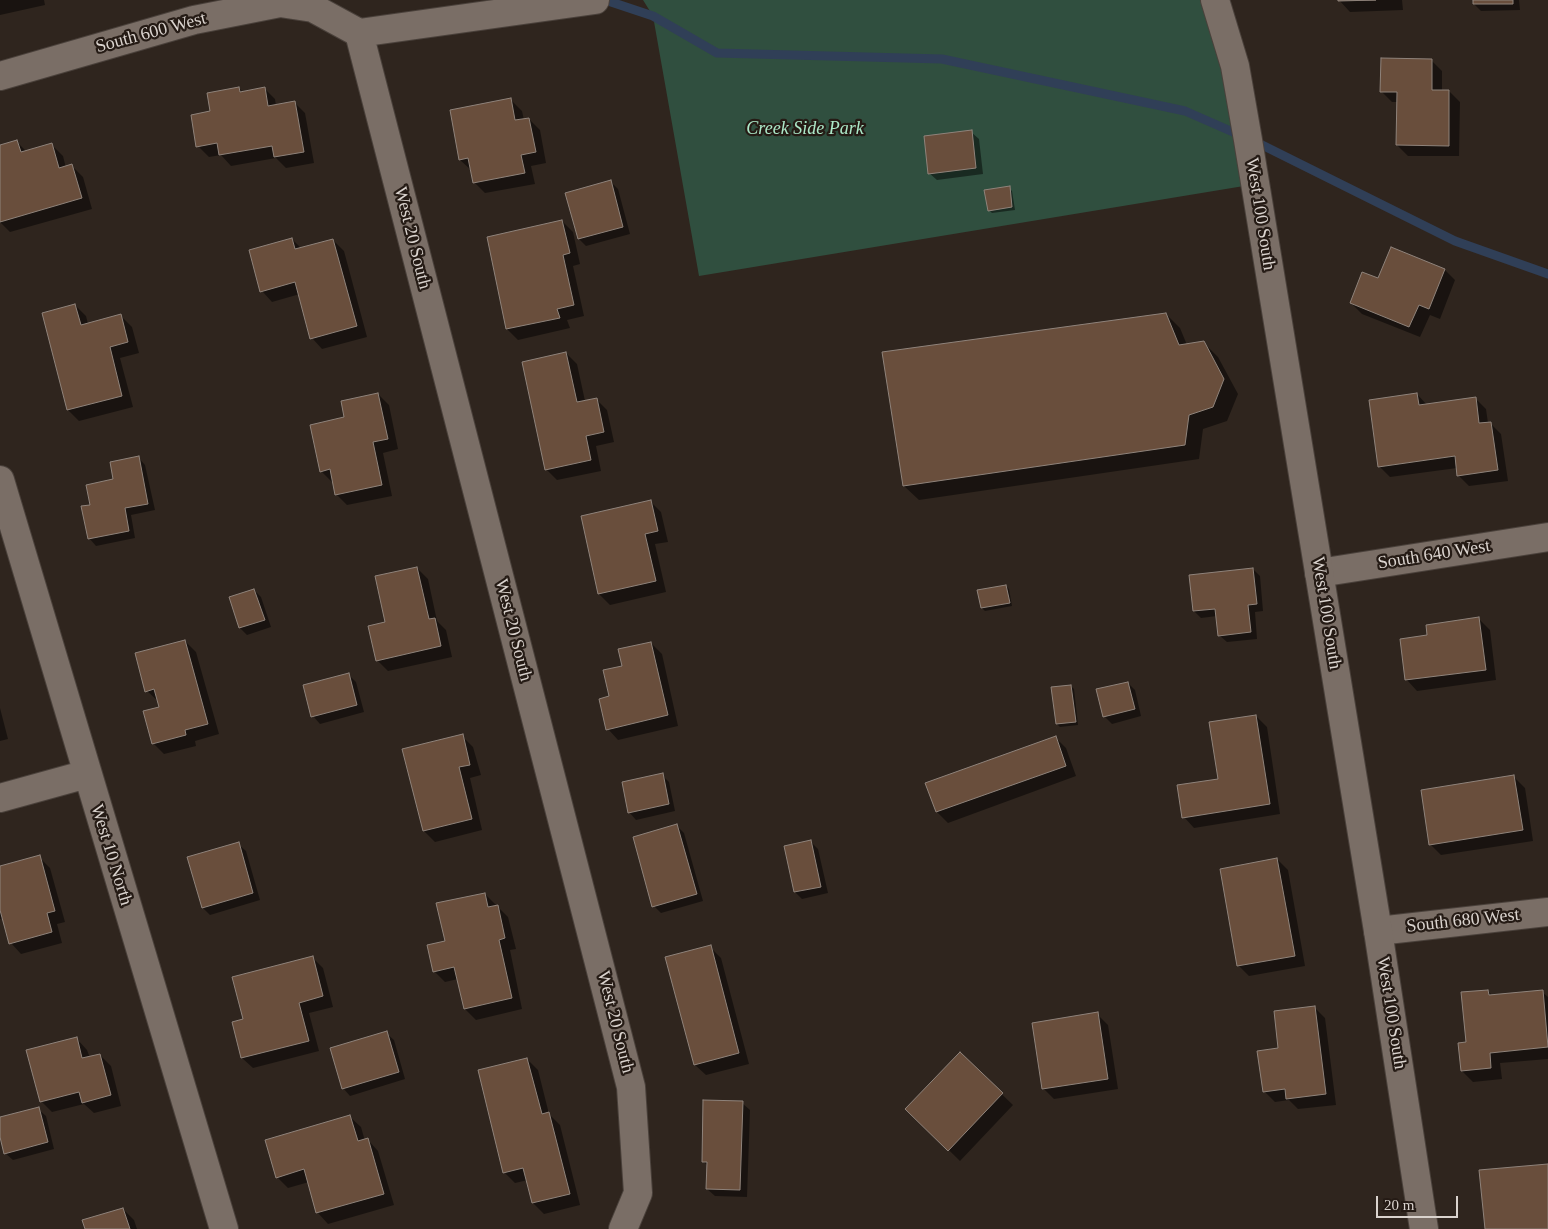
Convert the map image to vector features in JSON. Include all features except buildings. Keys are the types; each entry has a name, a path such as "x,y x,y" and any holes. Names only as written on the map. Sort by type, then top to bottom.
{"street":[{"path":"359,33 595,0"},
{"name":"West 100 South","path":"1215,0 1235,66 1378,930 1424,1229"},
{"name":"South 600 West","path":"0,76 194,20 280,3 313,8 359,33"},
{"name":"West 20 South","path":"359,33 631,1087 638,1193 623,1229"},
{"name":"West 10 North","path":"0,480 224,1229"},
{"name":"South 640 West","path":"1319,573 1548,536"},
{"path":"0,798 87,774"},
{"name":"South 680 West","path":"1378,930 1548,912"}],"green space":[{"name":"Creek Side Park","path":"643,0 1215,0 1256,184 699,276 653,16"}],"waterway":[{"path":"605,0 653,16 717,53 942,59 1185,111 1242,136"},
{"path":"1254,141 1455,241 1548,274"}]}
